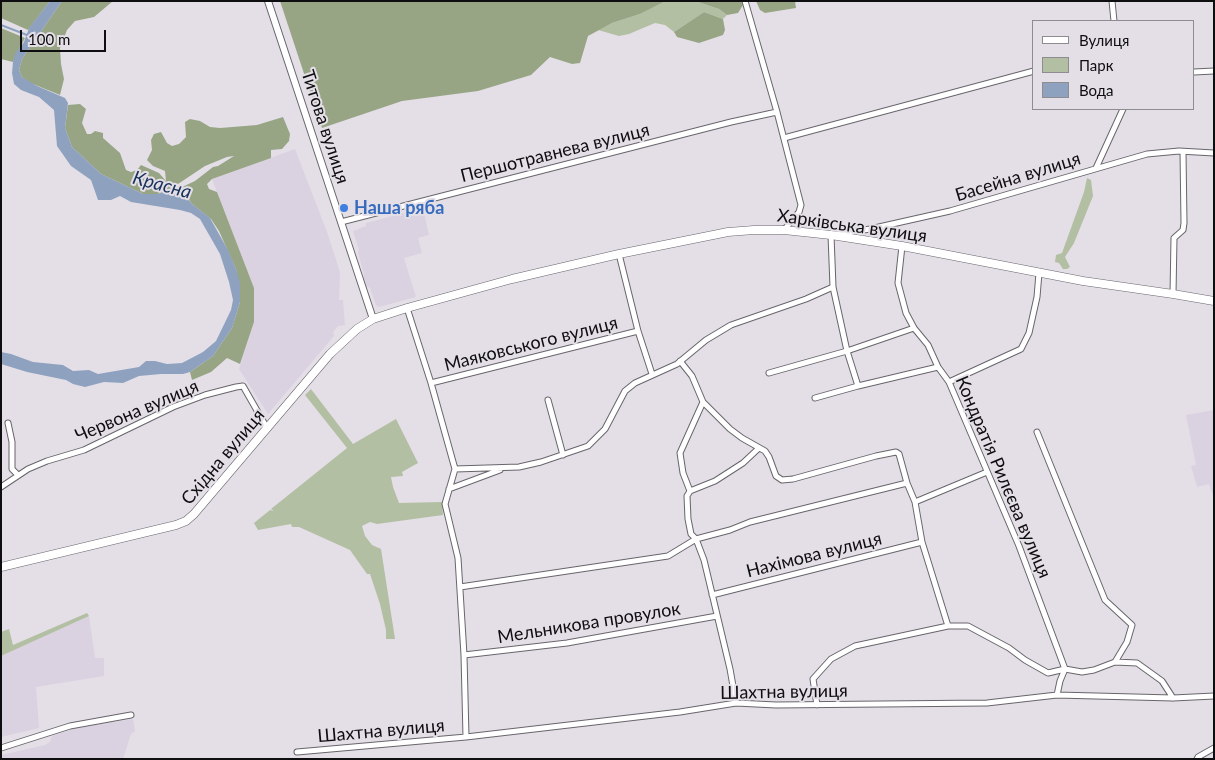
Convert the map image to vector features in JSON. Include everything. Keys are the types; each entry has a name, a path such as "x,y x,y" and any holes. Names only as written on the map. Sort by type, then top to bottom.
{"main road":[{"name":"Харківська вулиця","path":"373,320 407,308 619,254 728,232 754,230 784,230 831,235 902,246 1084,282 1214,301"},
{"name":"Східна вулиця","path":"1,567 186,521 330,354 357,329 373,320"}],"street":[{"name":"Титова вулиця","path":"268,1 373,320"},
{"path":"745,1 801,205 799,212 784,230"},
{"path":"1112,1 1114,20"},
{"path":"1195,72 1214,71"},
{"path":"784,138 1032,72"},
{"path":"1096,168 1124,110"},
{"name":"Першотравнева вулиця","path":"341,222 731,122 777,112"},
{"path":"1173,294 1174,238 1183,230 1184,223 1183,152"},
{"name":"Басейна вулиця","path":"831,235 870,229 950,211 1147,154 1214,153"},
{"path":"831,235 833,287 847,351 858,386"},
{"name":"Кондратія Рилєєва вулиця","path":"902,246 898,283 906,313 914,328 928,345 938,367 950,382 1019,546 1065,670"},
{"path":"619,254 638,331 652,374"},
{"path":"950,382 1021,349 1029,333 1037,297 1039,273"},
{"path":"455,470 505,468 541,462 588,446 606,429 625,391 635,383 669,368 717,332 731,325 806,299 833,287"},
{"path":"407,308 431,383 455,470 445,504 458,558 464,655 466,737"},
{"path":"769,373 847,351 914,328"},
{"name":"Маяковського вулиця","path":"431,383 638,331"},
{"path":"680,361 692,376 703,402 730,429 764,451 769,457 776,476 782,480 793,479 896,452 899,454 907,483 916,502 922,542 948,626"},
{"path":"815,398 938,367"},
{"name":"Червона вулиця","path":"1,487 18,475 47,461 84,450 173,407 236,387 243,386 267,428"},
{"path":"548,400 563,455"},
{"path":"703,402 680,453 688,493 691,534 696,539 704,560 730,669 736,703"},
{"path":"8,423 12,442 12,469 18,475"},
{"path":"1037,432 1105,600 1132,625 1127,642 1115,662"},
{"path":"688,493 715,481 743,463 759,448"},
{"path":"449,489 505,468"},
{"path":"916,502 987,472"},
{"path":"460,586 668,556 696,539 786,512 907,483"},
{"name":"Нахімова вулиця","path":"712,595 922,542"},
{"name":"Мельникова провулок","path":"464,655 567,643 717,616"},
{"path":"817,705 813,679 831,659 855,646 948,626 968,626 1009,648 1024,660 1048,673 1065,670 1082,672 1094,670 1115,662 1137,663 1162,681 1173,698"},
{"path":"1057,695 1065,670"},
{"name":"Шахтна вулиця","path":"297,752 466,737 680,712 736,703 776,705 986,703 1057,695 1173,698 1214,696"},
{"path":"1,748 70,726 131,714"},
{"path":"1197,759 1214,748"}],"shaded area":[{"path":"295,149 327,232 340,272 339,300 343,300 345,325 338,326 333,332 334,336 268,414 239,369 254,322 254,288 212,179"},
{"path":"423,208 429,235 418,238 422,253 404,258 416,297 379,307 376,305 370,288 366,286 353,231 366,226 366,223"},
{"path":"1214,410 1214,499 1209,484 1197,487 1191,466 1196,465 1186,415"},
{"path":"89,616 95,658 104,658 104,676 36,687 39,728 1,737 1,656"},
{"path":"133,719 135,731 131,734 123,759 1,759 1,755 45,745 50,742 52,736 75,728"}],"green space":[{"path":"1,1 50,1 28,30 1,18"},
{"path":"62,1 113,1 94,17 75,21 67,30 60,48 64,79 60,95 28,82 22,77 19,70 22,59"},
{"path":"280,1 665,1 640,14 612,23 588,36 580,63 572,64 550,57 531,75 478,91 402,101 322,128"},
{"path":"663,1 695,1 719,9 727,15 723,19 704,12 674,32 665,25 655,23 629,34 619,36 598,30 612,23 640,14"},
{"path":"695,1 741,1 743,5 738,13 727,15 719,9"},
{"path":"756,1 795,1 796,8 765,13 760,10"},
{"path":"704,12 723,19 725,30 723,35 699,43 677,37 674,32"},
{"path":"1,28 25,38 13,62 1,59"},
{"path":"80,104 86,109 82,123 87,134 95,131 103,133 103,138 120,153 126,170 131,172 137,170 141,165 159,173 166,181 165,171 153,166 147,160 152,150 151,140 154,134 161,132 167,143 172,146 179,144 186,137 185,122 190,119 200,121 210,127 220,128 257,125 283,117 290,134 289,141 282,149 271,150 271,158 212,179 207,184 209,189 217,192 254,288 254,322 240,364 227,358 211,372 192,380 190,372 213,356 232,328 240,302 236,269 219,231 211,219 192,204 184,192 178,189 195,181 213,167 234,156 205,166 172,188 158,194 143,194 101,174 72,147 65,128 68,105"},
{"path":"1087,178 1091,180 1093,196 1074,243 1065,257 1070,267 1063,269 1059,263 1055,262 1056,255 1062,253 1084,192"},
{"path":"311,389 353,444 396,419 418,463 402,472 403,476 391,477 399,503 442,502 443,515 377,524 370,522 362,526 365,536 372,545 381,549 395,639 386,639 386,630 380,604 370,574 367,574 350,550 299,527 292,527 291,524 258,530 254,523 270,510 274,511 271,509 347,448 305,395"},
{"path":"87,613 89,616 1,656 1,632 9,629 13,645"}],"water":[{"path":"50,1 62,1 22,59 19,70 22,77 37,86 65,98 68,103 65,128 72,147 101,174 143,194 158,194 172,188 183,192 192,204 210,218 228,250 236,269 240,283 240,302 232,328 213,356 190,372 139,376 123,383 104,382 85,387 66,380 27,372 1,364 1,352 33,362 63,365 73,371 89,370 98,374 139,367 146,361 167,364 182,363 203,352 216,341 231,310 233,300 220,254 200,219 191,213 131,202 120,196 111,200 98,200 91,180 71,166 57,146 54,110 39,97 21,90 14,84 12,73 15,54 24,42 29,28"}],"waterway":[{"path":"1,25 27,35"}],"place":[{"name":"Наша ряба","path":"344,208"}],"water label":[{"name":"Красна","path":"162,185"}]}
